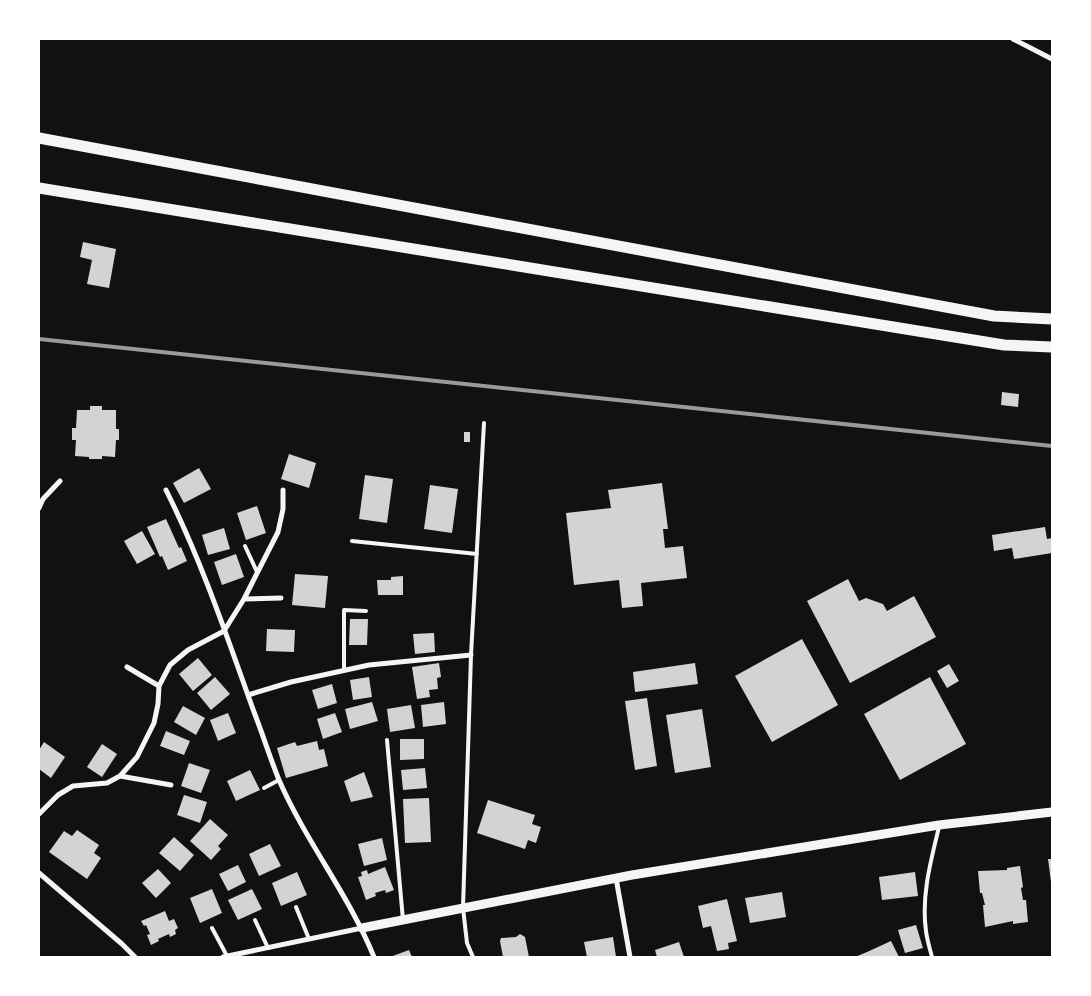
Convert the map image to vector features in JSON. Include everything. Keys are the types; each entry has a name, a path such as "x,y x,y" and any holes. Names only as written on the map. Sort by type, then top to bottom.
{"highway":[{"path":"39,138 994,316 1052,319"},
{"path":"39,188 1004,346 1052,347"}],"street":[{"path":"1012,39 1052,59"},
{"path":"39,508 43,499 60,481"},
{"path":"166,490 185,528 205,577 279,780 306,832 362,928 374,957"},
{"path":"39,814 58,794 73,786 107,783 120,776 137,757 154,723 159,686 170,665 188,650 224,631 244,599 278,532 283,510 283,490"},
{"path":"244,599 280,598"},
{"path":"248,695 290,682 369,665 471,655"},
{"path":"127,667 159,686"},
{"path":"120,776 171,785"},
{"path":"225,957 616,878 939,825 1052,812"},
{"path":"39,873 122,944 134,957"},
{"path":"616,878 630,957"}],"lane":[{"path":"472,957 467,942 463,908 471,655 484,423"},
{"path":"352,541 477,554"},
{"path":"245,546 257,572"},
{"path":"344,670 344,610 366,611"},
{"path":"387,740 403,920"},
{"path":"264,788 279,780"},
{"path":"932,957 926,930 926,894 931,859 939,825"},
{"path":"296,907 309,939"},
{"path":"255,920 268,948"},
{"path":"212,928 225,957"}],"building":[{"path":"83,242 116,249 109,288 87,284 92,260 80,257"},
{"path":"1002,392 1019,394 1018,407 1001,405"},
{"path":"90,406 102,406 102,410 116,410 116,429 119,429 119,440 116,440 115,457 102,456 102,459 89,459 89,457 75,456 76,440 72,440 72,428 76,428 77,410 90,410"},
{"path":"464,432 470,432 470,442 464,442"},
{"path":"289,454 316,463 309,488 281,479"},
{"path":"199,468 211,489 184,503 173,483"},
{"path":"365,475 393,479 387,523 359,519"},
{"path":"662,483 668,529 663,529 665,548 683,546 687,578 641,583 643,606 622,608 619,580 574,585 566,513 611,508 608,490"},
{"path":"430,485 458,489 452,533 424,529"},
{"path":"257,506 266,533 246,540 237,513"},
{"path":"166,519 187,561 168,570 147,527"},
{"path":"1045,527 1047,539 1052,538 1052,553 1014,559 1012,548 994,551 992,535"},
{"path":"224,528 230,549 208,555 202,535"},
{"path":"142,531 155,554 137,564 124,541"},
{"path":"236,554 244,577 222,585 214,562"},
{"path":"295,574 328,576 325,608 292,605"},
{"path":"403,576 403,595 378,595 377,580 391,580 391,577"},
{"path":"848,579 859,601 866,598 883,604 887,611 914,596 936,637 850,683 807,601"},
{"path":"350,619 368,619 367,645 349,645"},
{"path":"267,629 295,630 294,652 266,651"},
{"path":"434,633 435,652 415,654 413,634"},
{"path":"802,639 838,705 772,742 735,676"},
{"path":"198,658 212,675 193,691 179,674"},
{"path":"439,663 441,677 437,678 438,689 429,690 430,697 417,699 412,667"},
{"path":"695,663 698,684 635,692 633,672"},
{"path":"949,664 959,681 947,688 937,671"},
{"path":"215,677 230,694 211,710 197,693"},
{"path":"369,677 372,697 353,700 350,680"},
{"path":"930,677 966,744 900,780 864,714"},
{"path":"332,684 337,703 318,709 312,690"},
{"path":"647,698 657,766 635,770 625,701"},
{"path":"372,702 378,721 350,729 345,709"},
{"path":"444,702 446,724 423,727 421,705"},
{"path":"411,705 415,728 390,732 387,709"},
{"path":"183,706 205,718 196,735 174,722"},
{"path":"702,709 711,767 675,773 666,715"},
{"path":"228,713 236,733 218,741 210,720"},
{"path":"335,713 342,732 323,739 317,719"},
{"path":"166,731 190,741 184,755 160,746"},
{"path":"400,739 424,739 424,759 400,760"},
{"path":"317,741 319,750 324,749 328,766 286,778 277,748 295,742 297,746"},
{"path":"44,742 65,757 51,778 39,769 39,750"},
{"path":"102,744 117,754 102,777 87,767"},
{"path":"189,763 210,770 201,793 181,786"},
{"path":"425,768 427,788 403,790 401,770"},
{"path":"250,770 260,790 236,801 227,781"},
{"path":"364,772 373,797 351,802 344,781"},
{"path":"184,795 207,802 200,823 177,815"},
{"path":"429,798 431,842 405,843 403,799"},
{"path":"488,800 535,815 532,824 541,827 536,843 528,840 525,849 477,833"},
{"path":"210,819 228,835 218,846 221,849 211,860 190,841"},
{"path":"77,830 99,845 94,853 101,858 87,879 49,852 64,831 72,836"},
{"path":"174,837 194,855 180,871 159,853"},
{"path":"382,838 387,860 364,866 358,844"},
{"path":"270,844 281,866 259,876 249,854"},
{"path":"1048,859 1052,859 1051,882"},
{"path":"238,865 246,882 228,891 219,874"},
{"path":"1020,866 1023,887 1021,888 1023,900 1026,900 1028,922 1013,924 1013,921 985,927 983,905 985,905 982,893 980,893 978,871 1007,870 1007,868"},
{"path":"385,867 394,890 386,893 385,890 375,893 376,896 366,900 358,877 362,876 361,872 367,870 368,874"},
{"path":"158,869 171,883 156,898 142,883"},
{"path":"297,872 307,895 281,906 272,883"},
{"path":"915,872 918,896 882,900 879,877"},
{"path":"212,889 222,913 200,923 190,898"},
{"path":"252,889 262,909 238,920 228,900"},
{"path":"782,892 786,917 750,923 745,898"},
{"path":"727,899 737,941 728,943 729,949 717,951 711,926 703,928 698,906"},
{"path":"165,911 169,921 174,919 178,928 175,930 176,934 170,937 169,934 151,945 147,935 150,934 146,925 144,926 141,921"},
{"path":"916,925 923,948 905,953 898,930"},
{"path":"520,934 525,937 529,957 503,957 501,938 516,937"},
{"path":"613,937 616,957 587,957 584,942"},
{"path":"891,941 899,957 855,957 867,952"},
{"path":"679,942 684,957 657,957 655,950"},
{"path":"409,950 412,957 390,957"}],"railway":[{"path":"39,339 1052,446"}]}
